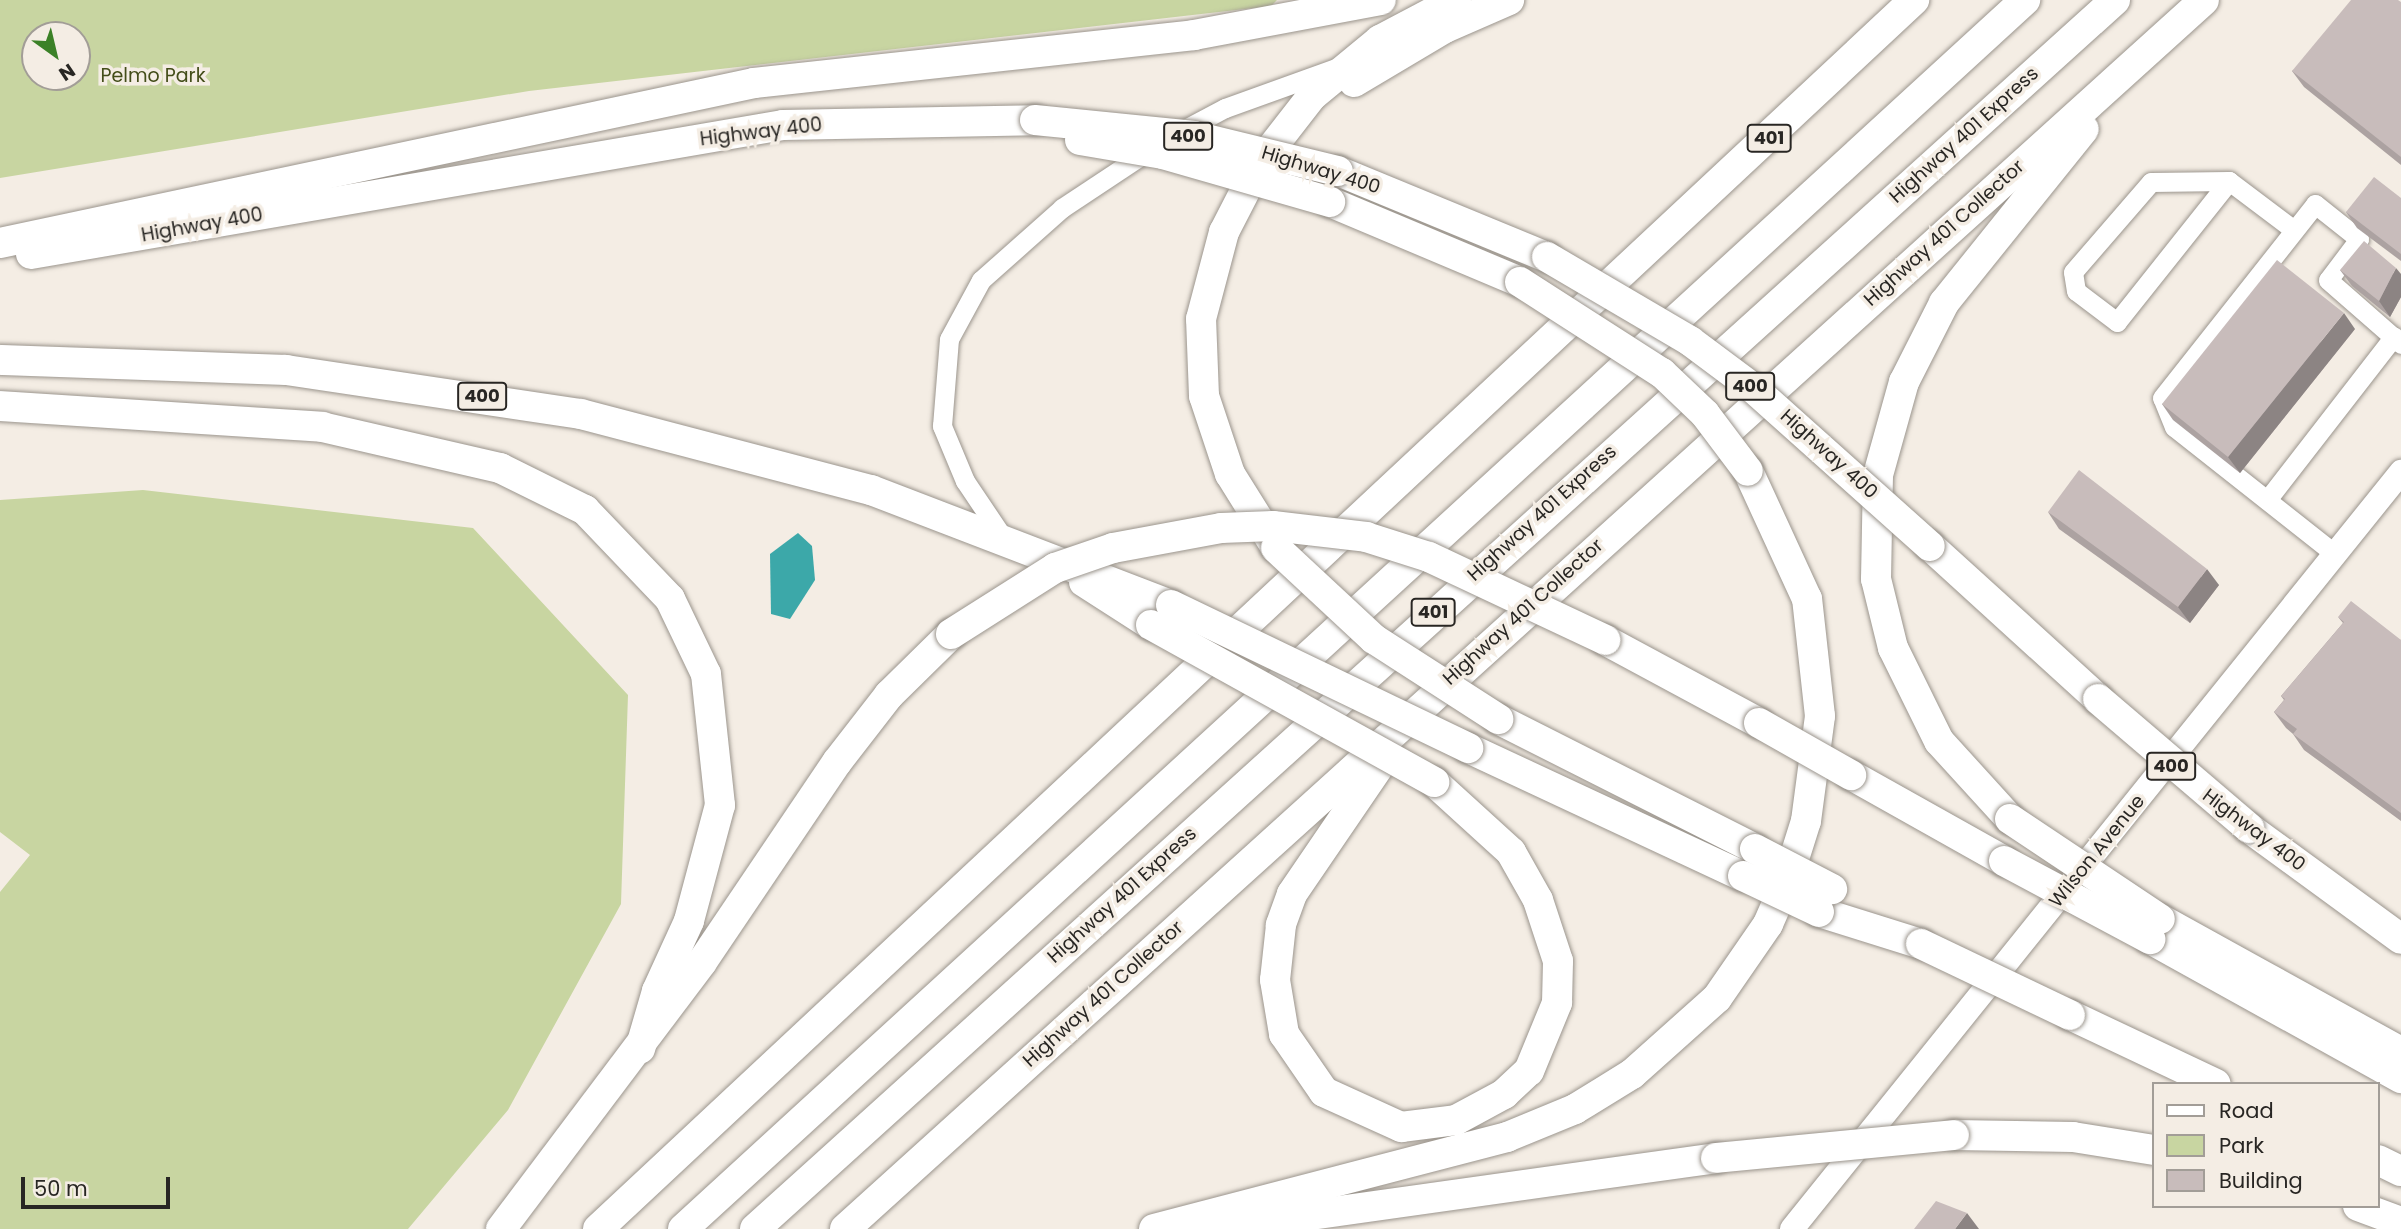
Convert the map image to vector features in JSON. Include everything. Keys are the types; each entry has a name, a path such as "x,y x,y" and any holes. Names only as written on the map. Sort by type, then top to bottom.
{"highway":[{"path":"0,243 754,83 1230,30 1381,0"},
{"path":"1456,0 1344,65 1278,138 1224,232 1210,276 1201,345 1215,436 1276,548 1374,639 1498,719 1749,862 1826,901 2212,1082"},
{"path":"1278,138 1408,47 1509,0"},
{"name":"401","path":"597,1229 1914,0"},
{"name":"401","path":"683,1229 2025,0"},
{"name":"Highway 401 Express","path":"755,1229 2115,0"},
{"name":"Highway 401 Collector","path":"845,1229 1466,663 2204,0"},
{"path":"2163,39 2006,220 1944,303 1904,382 1878,475 1877,579 1893,648 1939,741 2010,819 2155,929 2401,1078"},
{"name":"Highway 400","path":"0,259 783,125 875,121 1194,136 1338,171 1547,257 1690,341 1754,388 2098,699 2249,828 2401,939"},
{"path":"1035,127 1163,154 1331,202 1520,282 1662,373 1705,414 1748,471 1807,599 1820,716 1806,821 1788,878 1768,924 1717,998 1632,1074 1575,1109 1507,1137 1154,1229"},
{"name":"400","path":"0,360 286,370 451,390 733,450 1002,536 1031,548 1161,615"},
{"path":"0,406 322,427 500,468 585,510 670,599 706,674 720,805 689,922 657,991 639,1049"},
{"path":"501,1229 639,1049 837,762 890,695 951,634 1055,568 1113,548 1208,530 1273,526 1366,537 1429,557 1605,640 2004,861 2155,929 2401,1052"},
{"path":"1161,615 1468,748 1749,862"},
{"path":"1161,615 1434,782 1511,852 1538,900 1558,961 1557,1003 1529,1071 1504,1094 1456,1120 1401,1127 1324,1092 1297,1061 1276,1007 1276,952 1292,894 1318,848 1466,663"},
{"path":"1211,1229 1716,1157 1954,1135 2073,1138 2152,1150"},
{"path":"2380,1161 2401,1171"},
{"path":"2363,1208 2401,1222"}],"main road":[{"name":"Wilson Avenue","path":"1793,1229 2401,472"}],"lane":[{"path":"1002,536 965,481 942,426 949,338 981,280 1062,208 1170,137 1226,108 1344,65"},
{"path":"2229,181 2117,322 2076,291 2073,272 2151,182 2229,181 2294,230"},
{"path":"2267,500 2398,340 2328,280 2359,239 2315,204 2162,398 2174,427 2335,554"}],"green space":[{"name":"Pelmo Park","path":"0,0 1277,0 1271,6 529,91 0,178"},
{"path":"143,490 473,528 628,695 621,904 508,1110 408,1229 0,1229 0,892 30,855 0,832 0,500"}],"water":[{"path":"798,533 812,546 815,580 790,619 771,614 770,554"}],"building":[{"path":"2351,0 2401,2 2401,157 2292,71"},
{"path":"2374,177 2401,198 2401,254 2346,212"},
{"path":"2364,241 2396,268 2379,301 2340,270"},
{"path":"2277,260 2344,313 2228,457 2162,404"},
{"path":"2079,470 2207,569 2178,607 2048,512"},
{"path":"2351,601 2401,640 2401,813 2293,734 2297,729 2274,712 2285,699 2281,696 2344,622 2338,617"},
{"path":"1936,1201 1967,1213 1955,1229 1914,1229"}]}
